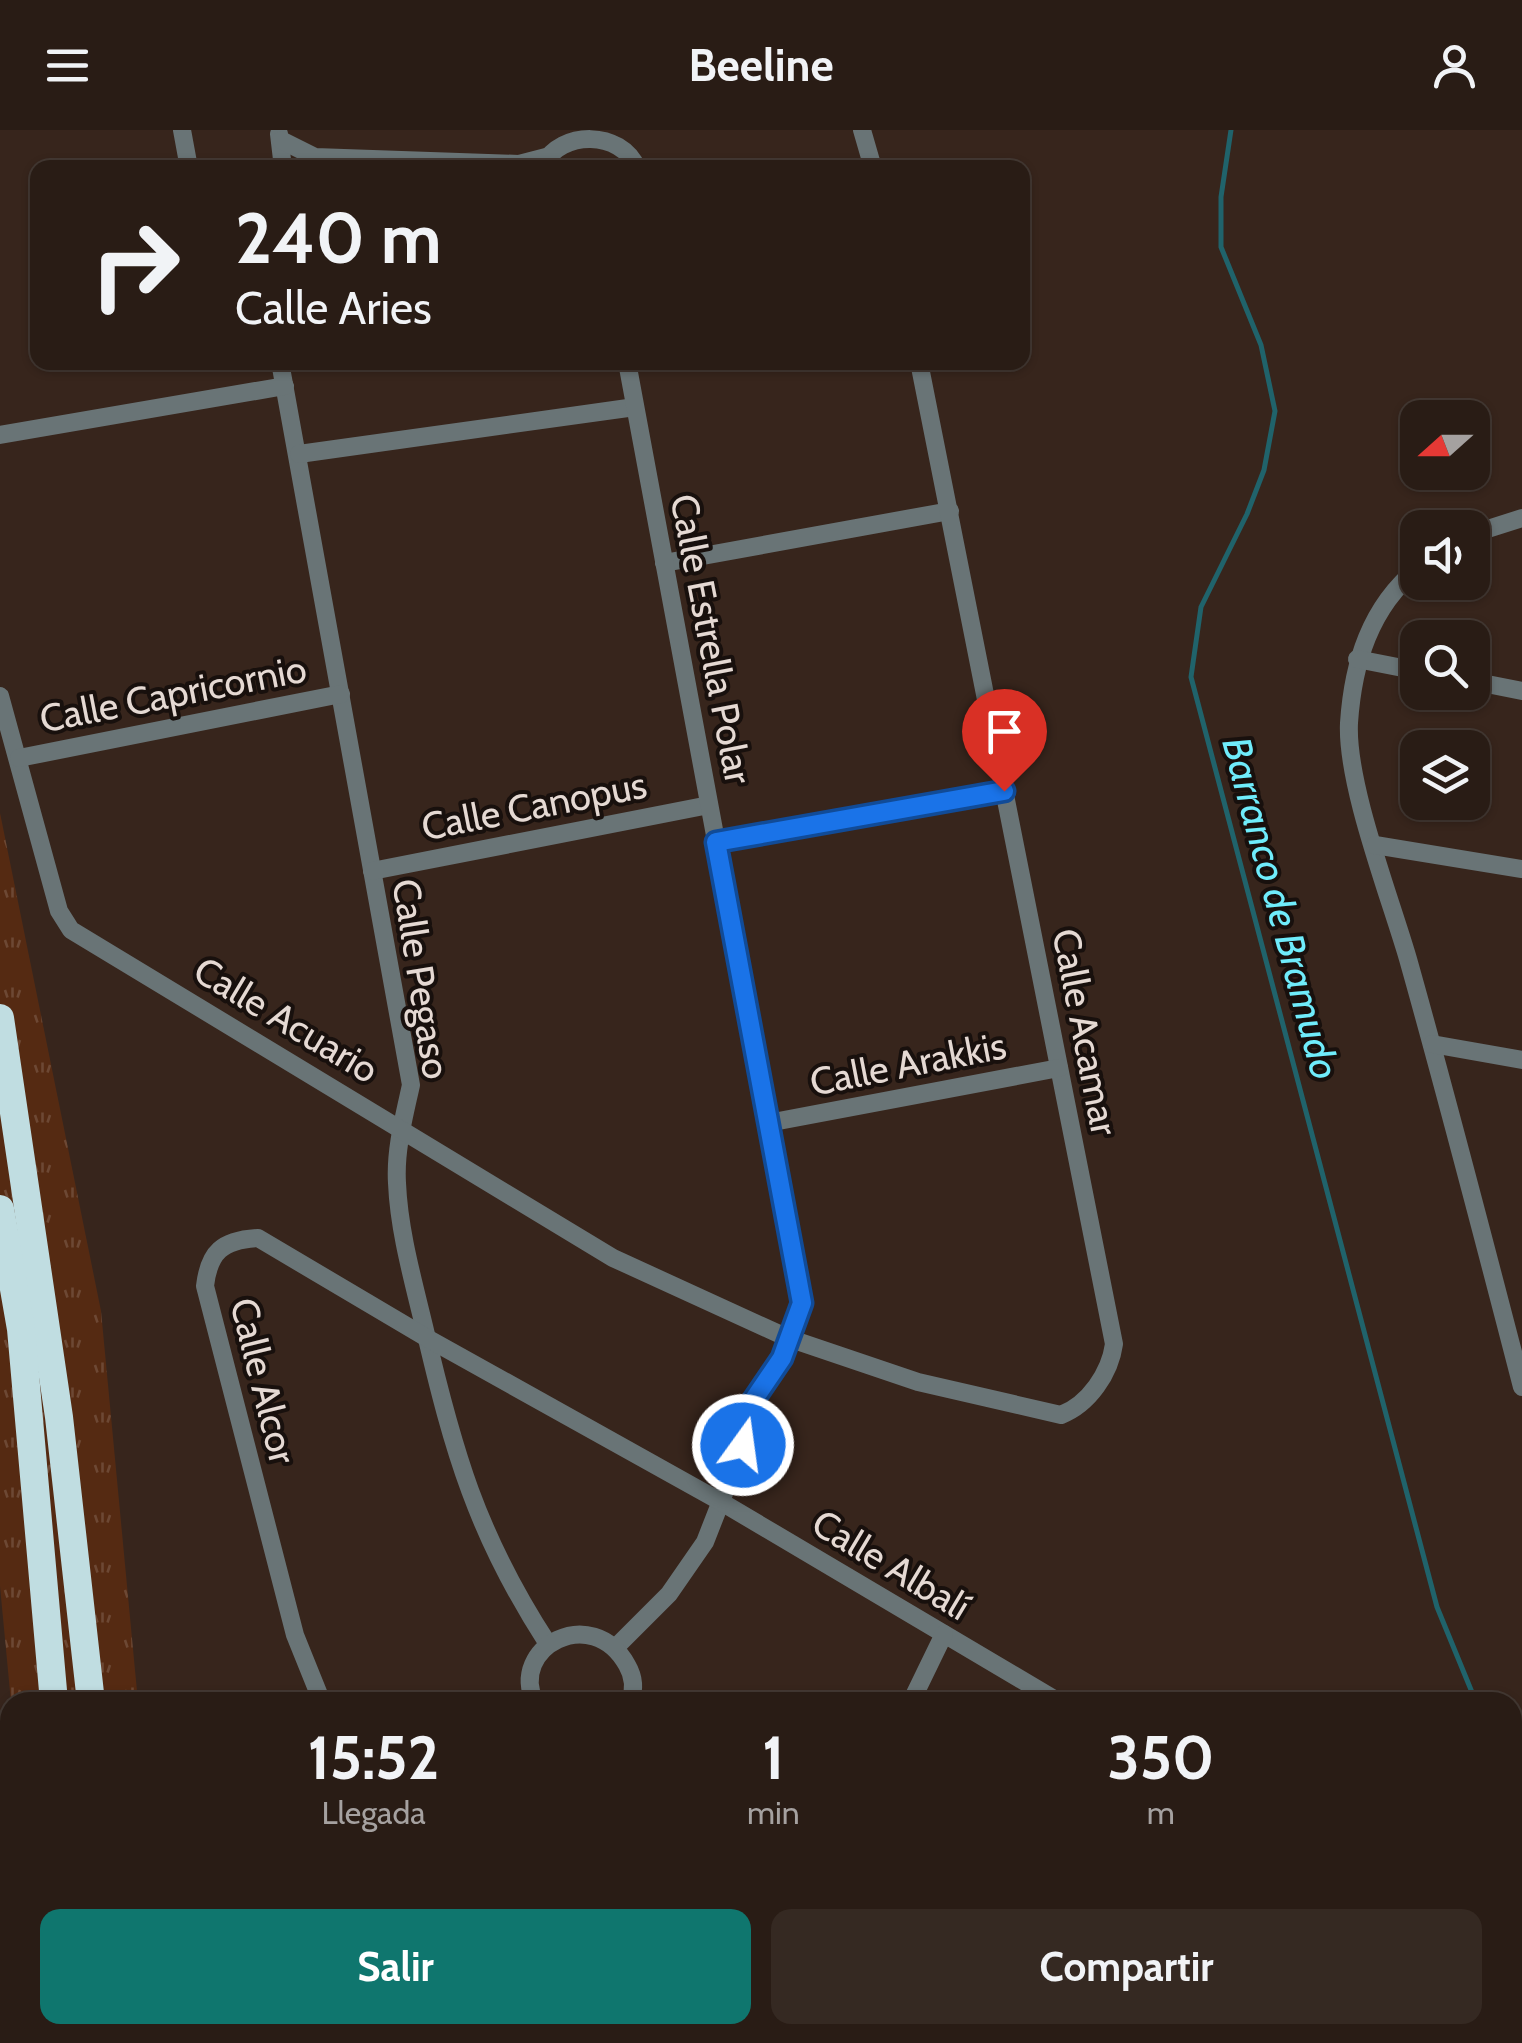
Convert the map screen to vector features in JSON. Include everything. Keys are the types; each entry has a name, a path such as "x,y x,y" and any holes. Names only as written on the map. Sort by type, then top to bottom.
{"highway":[{"path":"0,1018 32,1215 90,1692"},
{"path":"0,1065 32,1215"},
{"path":"0,1208 21,1329 53,1692"}],"street":[{"path":"171,130 183,138"},
{"path":"862,130 871,160"},
{"path":"546,160 566,138 586,131 608,136 626,148 633,160"},
{"path":"280,135 315,156 417,160"},
{"path":"280,135 282,160"},
{"name":"Calle Pegaso","path":"282,370 411,1085 401,1127 396,1184 427,1338 448,1433 483,1532 548,1644"},
{"name":"Calle Estrella Polar","path":"617,1646 668,1594 705,1542 743,1445 748,1408 782,1358 802,1303 628,370"},
{"name":"Calle Acamar","path":"788,1338 918,1382 1027,1410 1061,1414 1080,1408 1111,1363 1114,1344 921,370"},
{"path":"0,435 285,386"},
{"path":"299,454 635,407"},
{"path":"664,563 950,511"},
{"path":"1490,528 1522,518"},
{"path":"1400,584 1369,627 1357,659 1349,726 1356,784 1432,1044 1522,1387"},
{"path":"1357,659 1400,667"},
{"path":"1490,685 1522,691"},
{"name":"Calle Capricornio","path":"18,758 341,694"},
{"name":"Calle Acuario","path":"0,696 59,911 71,930 401,1127 481,1182 613,1258 788,1338"},
{"path":"716,842 1004,791"},
{"name":"Calle Canopus","path":"372,870 709,805"},
{"path":"1375,844 1522,869"},
{"path":"1432,1044 1522,1060"},
{"name":"Calle Arakkis","path":"768,1123 1059,1068"},
{"name":"Calle Alcor","path":"318,1692 294,1635 205,1286 208,1258 218,1248 258,1238 427,1338"},
{"name":"Calle Albalí","path":"427,1338 723,1503 1042,1692"},
{"path":"534,1692 532,1672 548,1644 570,1634 597,1634 617,1646 633,1675 631,1692"},
{"path":"917,1692 944,1634"}],"green space":[{"path":"0,813 101,1311 137,1692 10,1692 0,1586"}],"waterway":[{"name":"Barranco de Bramudo","path":"1231,130 1221,197 1221,247 1261,345 1275,411 1264,470 1201,607 1191,677 1437,1607 1472,1692"}],"route":[{"path":"743,1445 748,1408 782,1358 802,1303 716,842 1004,791"}]}
